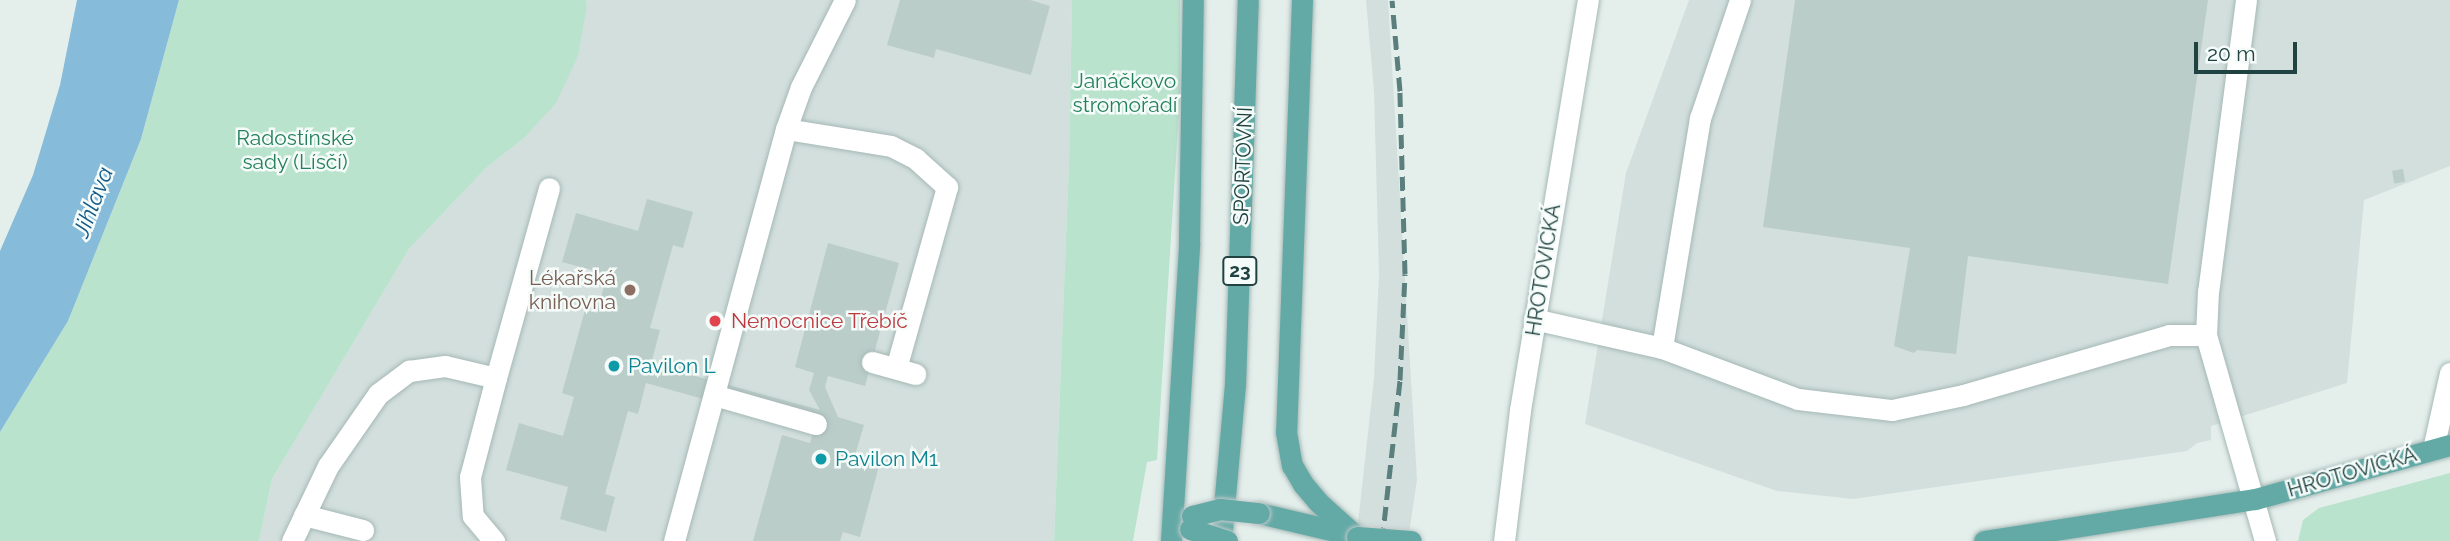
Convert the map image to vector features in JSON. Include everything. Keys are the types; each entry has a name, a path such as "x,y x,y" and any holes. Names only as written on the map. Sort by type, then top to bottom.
{"main road":[{"path":"1182,527 1193,0"},
{"name":"SPORTOVNÍ","path":"1221,541 1236,372 1248,0"},
{"path":"1302,0 1286,432 1292,465 1303,484 1318,502 1357,537"},
{"name":"HROTOVICKÁ","path":"1984,541 2255,499 2442,447"},
{"path":"1182,527 1220,509 1259,513 1357,537 1411,541"},
{"path":"1182,527 1227,541"},
{"path":"1335,541 1357,537"}],"street":[{"path":"674,541 786,129 801,87 845,0"},
{"name":"HROTOVICKÁ","path":"1504,541 1534,319 1588,0"},
{"path":"1662,348 1700,118 1740,0"},
{"path":"2246,0 2208,291 2206,335 2265,541"},
{"path":"786,129 891,146 916,159 947,187 906,371 872,362"},
{"path":"494,541 473,516 470,477 549,188"},
{"path":"1534,319 1662,348 1798,399 1892,411 1963,395 2169,335 2206,335"},
{"path":"292,541 328,466 378,394 409,371 445,366 496,378"},
{"path":"2442,447 2450,373"},
{"path":"714,395 816,424"},
{"path":"304,515 363,530"}],"shaded area":[{"name":"Nemocnice Třebíč","path":"586,0 1072,0 1069,163 1054,541 259,541 272,479 409,249 486,168 524,138 587,5"},
{"path":"1366,0 1388,0 1417,479 1408,541 1356,541 1374,378 1379,274 1374,92"},
{"path":"1689,0 2450,0 2450,166 2364,200 2347,383 2211,426 2211,440 2197,443 2187,451 1853,499 1777,491 1585,424 1626,173"}],"green space":[{"name":"Radostínské sady (Lísčí)","path":"179,0 586,0 587,5 578,56 556,103 524,138 486,168 409,249 272,479 259,541 0,541 0,432 68,321 141,139"},
{"name":"Janáčkovo stromořadí","path":"1072,0 1180,0 1180,95 1157,460 1147,462 1133,541 1054,541 1069,163"},
{"path":"2450,473 2450,541 2298,541 2303,520 2319,508"}],"water":[{"name":"Jihlava","path":"77,0 179,0 141,139 68,321 0,432 0,251 33,175 60,85"}],"building":[{"path":"900,0 1030,0 1050,6 1031,75 936,49 934,58 887,45"},
{"path":"1795,0 2208,0 2168,284 1968,256 1956,354 1917,350 1914,353 1894,346 1910,248 1763,227"},
{"path":"2403,169 2405,182 2394,184 2392,171"},
{"path":"647,199 693,212 683,248 673,245 650,328 660,330 651,364 820,410 809,390 814,373 795,367 828,243 899,263 865,386 828,376 825,387 838,417 864,425 855,455 880,462 860,537 843,532 840,541 753,541 782,435 810,443 814,430 646,383 638,414 628,411 605,494 615,497 606,532 560,519 568,487 506,470 519,423 563,436 574,397 562,393 585,310 597,313 607,274 562,262 576,213 638,231"}],"railway":[{"path":"1382,541 1400,380 1405,274 1400,91 1392,0"}],"place":[{"name":"Lékařská knihovna","path":"630,290"},
{"name":"Nemocnice Třebíč","path":"715,321"},
{"name":"Pavilon L","path":"614,366"},
{"name":"Pavilon M1","path":"821,459"}]}
